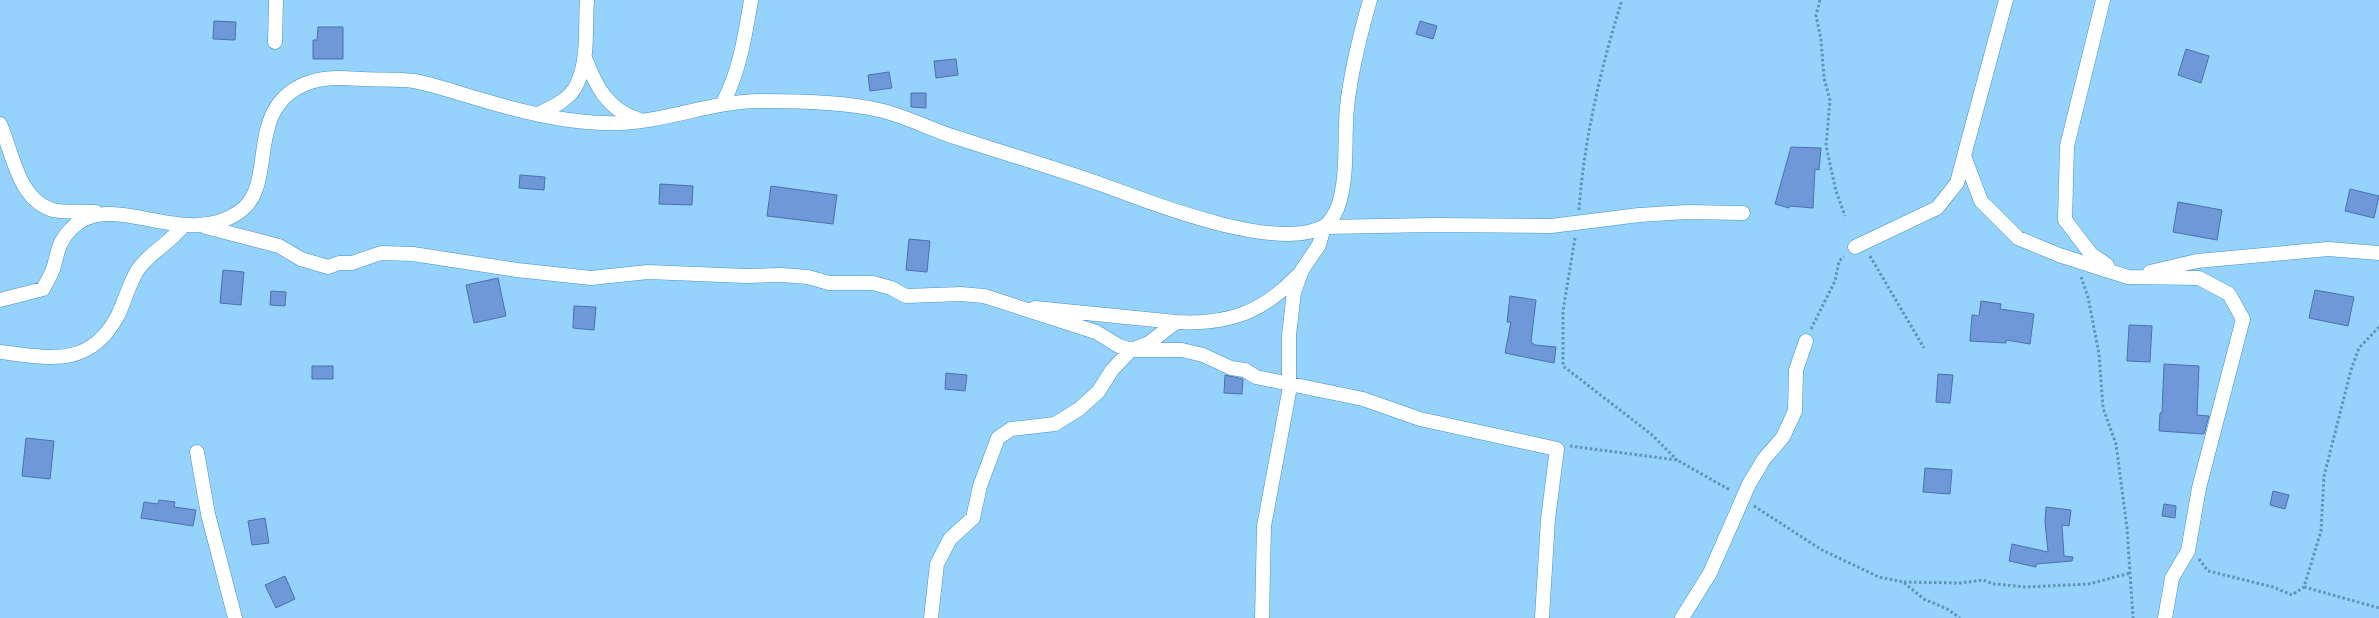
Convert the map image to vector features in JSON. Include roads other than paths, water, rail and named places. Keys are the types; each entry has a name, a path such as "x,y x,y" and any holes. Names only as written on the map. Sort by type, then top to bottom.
{"street":[{"path":"275,42 276,0"},
{"path":"538,114 565,99 577,86 584,58 587,0"},
{"path":"723,103 733,83 742,49 751,0"},
{"path":"1020,306 1202,324 1231,319 1281,293 1302,270 1319,245 1324,227 1331,220 1340,201 1347,109 1353,65 1370,0"},
{"path":"1855,247 1937,208 1957,183 2006,0"},
{"path":"2102,0 2067,146 2065,220 2091,254 2128,278 2197,261 2328,249 2379,252"},
{"path":"584,58 603,95 620,113 641,120"},
{"path":"206,227 240,212 249,202 258,182 268,125 278,103 293,90 310,82 332,77 414,81 538,114 573,120 611,123 641,120 723,103 770,101 843,105 880,110 955,137 1052,167 1189,216 1238,228 1289,235 1324,227 1434,225 1551,226 1639,215 1687,212 1743,213"},
{"path":"0,124 19,176 37,203 54,210 104,212 183,226 206,227 279,246 301,259 328,267 339,263 352,263 381,253 413,254 517,270 591,278 648,272 808,277 829,283 873,284 891,288 906,296 961,294 984,296 1020,306 1053,320 1096,332 1119,346 1131,350 1182,350 1204,355 1232,368 1245,370 1256,377 1363,399 1420,419 1557,450 1548,519 1542,618"},
{"path":"1964,156 1981,201 2018,238 2128,278 2199,278 2229,294 2243,319 2199,488 2188,551 2172,578 2165,618"},
{"path":"0,300 43,289 54,270 57,246 73,226 88,217 104,212"},
{"path":"0,352 56,357 82,354 101,341 117,317 138,270 156,249 176,235 183,226"},
{"path":"1262,618 1264,526 1285,419 1289,384 1289,335 1294,292 1302,270"},
{"path":"931,618 938,564 950,539 964,529 973,518 980,486 998,438 1011,429 1055,424 1079,409 1098,392 1112,370 1131,350 1149,343 1176,322"},
{"path":"1682,618 1710,572 1743,498 1764,459 1782,437 1794,410 1796,370 1806,341"},
{"path":"197,452 208,514 234,618"}]}
